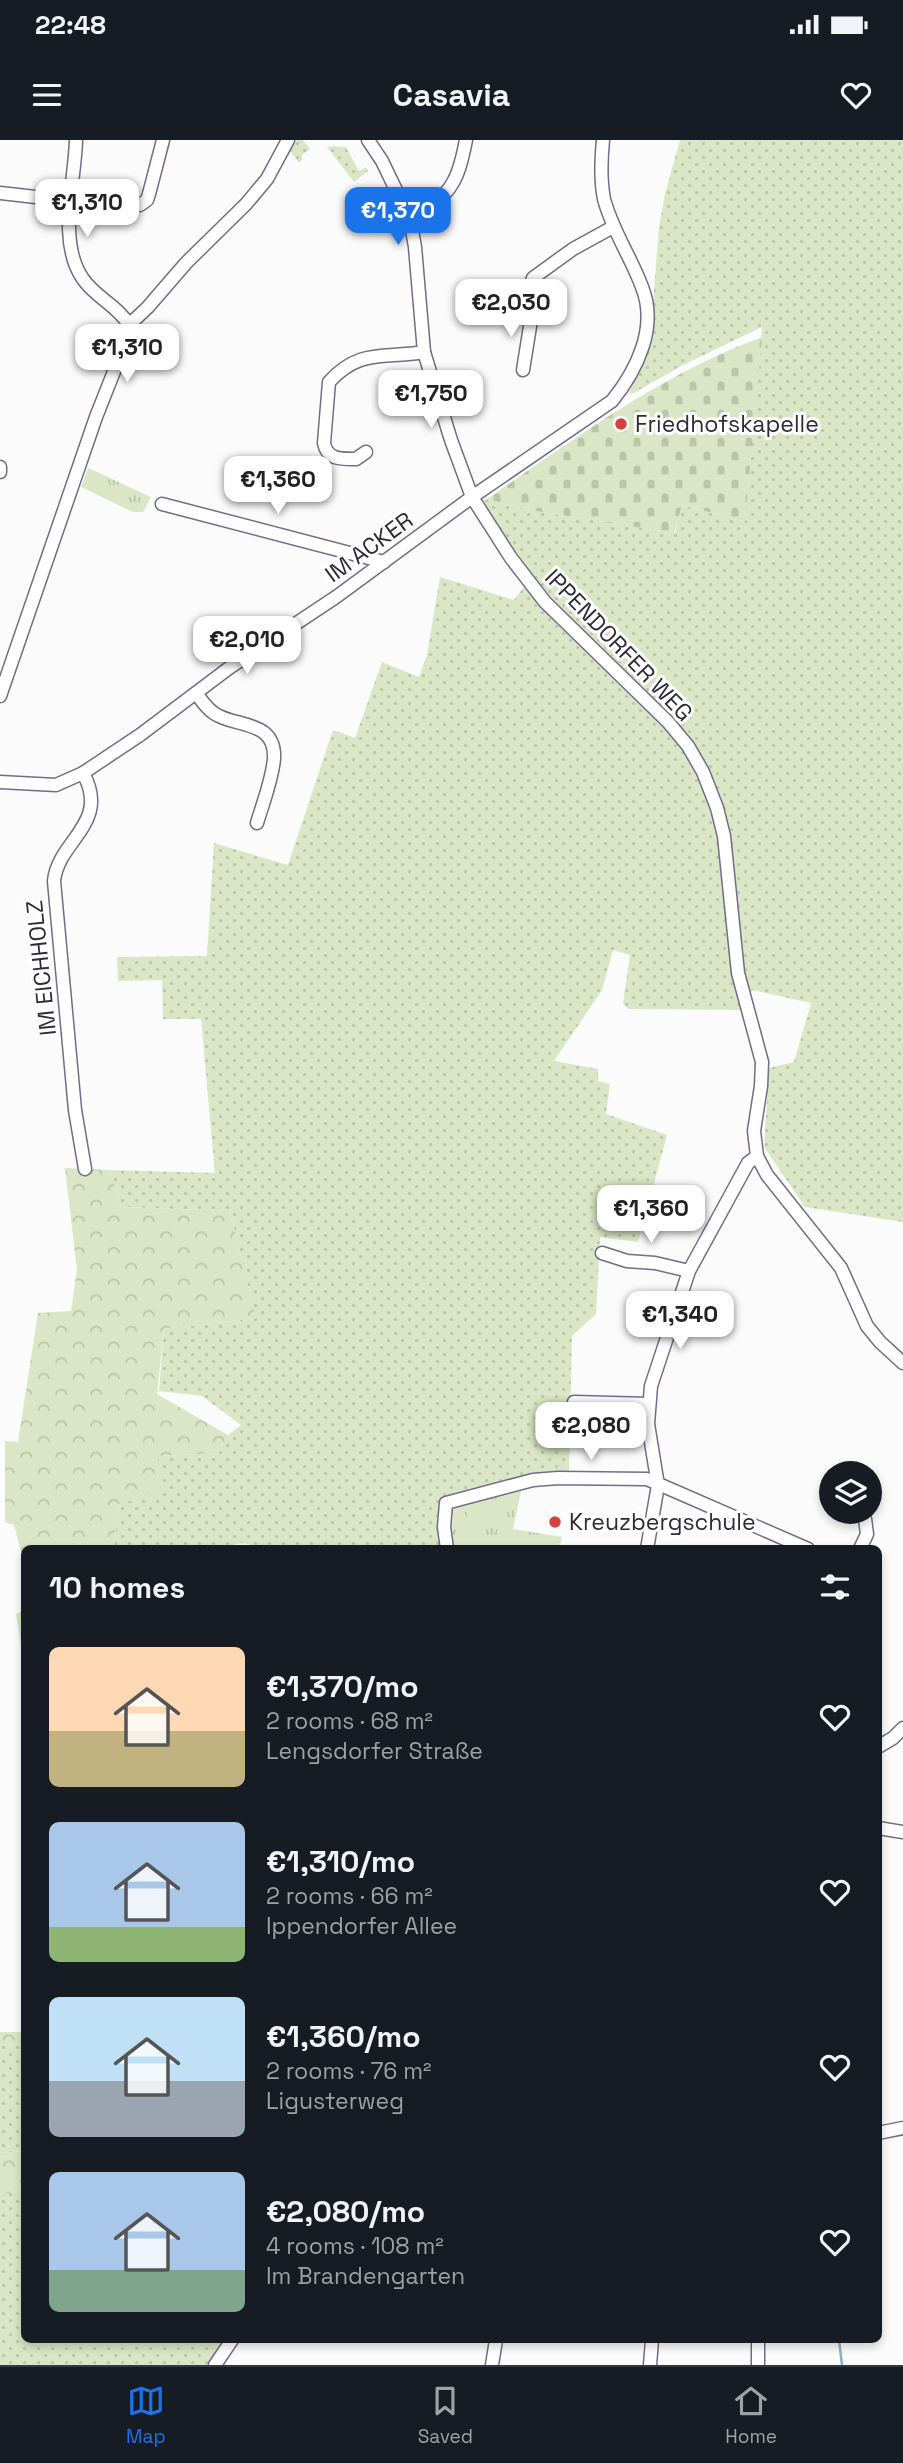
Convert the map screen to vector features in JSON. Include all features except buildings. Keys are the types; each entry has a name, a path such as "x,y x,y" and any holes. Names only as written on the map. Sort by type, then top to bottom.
{"street":[{"path":"0,696 96,417 128,336 129,325 124,317 89,287 77,269 70,246 76,140"},
{"path":"0,193 62,200 144,204 163,140"},
{"path":"129,325 240,210 267,178 288,140"},
{"name":"IPPENDORFER WEG","path":"368,140 382,161 410,219 424,352 472,497 524,577 545,602 668,722 688,746 710,788 724,836 738,973 762,1062 754,1131 757,1156 767,1175 841,1268 867,1326 903,1363"},
{"path":"410,219 435,205 448,193 460,166 466,140"},
{"path":"523,370 533,314 539,313 542,306 539,300 532,299 530,288 533,278 573,249 613,227 601,180 603,140"},
{"name":"IM ACKER","path":"0,782 56,785 83,773 612,401 625,386 637,362 646,332 648,313 643,289 613,227"},
{"path":"366,452 359,458 352,459 332,457 326,452 324,443 329,382 346,366 363,357 424,352"},
{"path":"162,503 384,562"},
{"path":"196,693 217,716 256,727 266,734 272,744 273,763 257,823"},
{"name":"IM EICHHOLZ","path":"83,773 90,792 89,817 86,826 57,867 54,881 75,1110 85,1169"},
{"path":"648,1545 658,1485 648,1424 651,1386 690,1271 748,1163 757,1156"},
{"path":"602,1253 617,1259 655,1263 690,1271"},
{"path":"574,1402 648,1404"},
{"path":"446,1545 444,1527 446,1503 533,1480 558,1478 648,1479 799,1545"},
{"path":"862,1545 867,1534 866,1524"},
{"path":"882,1745 903,1728"},
{"path":"882,1829 903,1832"},
{"path":"882,2132 903,2128"},
{"path":"221,2363 231,2343"},
{"path":"492,2365 496,2343"},
{"path":"650,2365 652,2343"},
{"path":"758,2343 758,2365"}],"green space":[{"path":"296,140 303,140 310,149 302,155 299,163 290,151"},
{"path":"680,140 903,140 903,1222 805,1207 764,1147 769,1068 794,1062 811,1003 752,990 743,1010 628,1009 623,1003 630,955 613,950 602,990 554,1061 598,1069 598,1081 610,1084 606,1114 667,1135 638,1242 600,1237 596,1314 572,1336 569,1474 519,1478 447,1545 114,1545 118,1504 158,1456 218,1453 228,1435 241,1425 202,1396 159,1391 164,1329 256,1318 230,1211 121,1207 110,1170 215,1173 201,1019 163,1019 162,980 118,981 117,957 207,956 214,843 288,865 333,730 355,738 382,662 419,677 427,655 440,577 514,600 524,587 473,508 487,499 529,510 675,533 681,505 745,522 762,327 681,366 634,393 629,393 650,341 659,227"},
{"path":"327,147 346,147 359,171 366,167 368,171 354,182"},
{"path":"762,337 745,522 682,505 674,533 529,510 487,499 620,409 689,369"},
{"path":"88,468 151,497 143,512 133,512 81,487"},
{"path":"65,1168 110,1170 121,1207 230,1211 256,1318 164,1329 157,1394 228,1435 218,1453 158,1456 161,1493 118,1504 114,1545 21,1545 21,1552 14,1525 5,1522 5,1441 18,1442 38,1313 71,1311 77,1270"},
{"path":"522,1487 513,1529 562,1537 560,1545 448,1545 449,1505"},
{"path":"468,1508 484,1511 480,1535 464,1533"},
{"path":"21,1612 21,1645 16,1614"},
{"path":"0,2032 21,2032 21,2045 0,2044"},
{"path":"0,2044 21,2045 21,2151 0,2153"},
{"path":"21,2151 21,2191 0,2194 0,2153"},
{"path":"21,2191 21,2343 224,2343 208,2365 0,2365 0,2194"}],"waterway":[{"path":"839,2343 842,2365"}],"place":[{"name":"Friedhofskapelle","path":"621,424"},
{"name":"Kreuzbergschule","path":"555,1522"}]}
